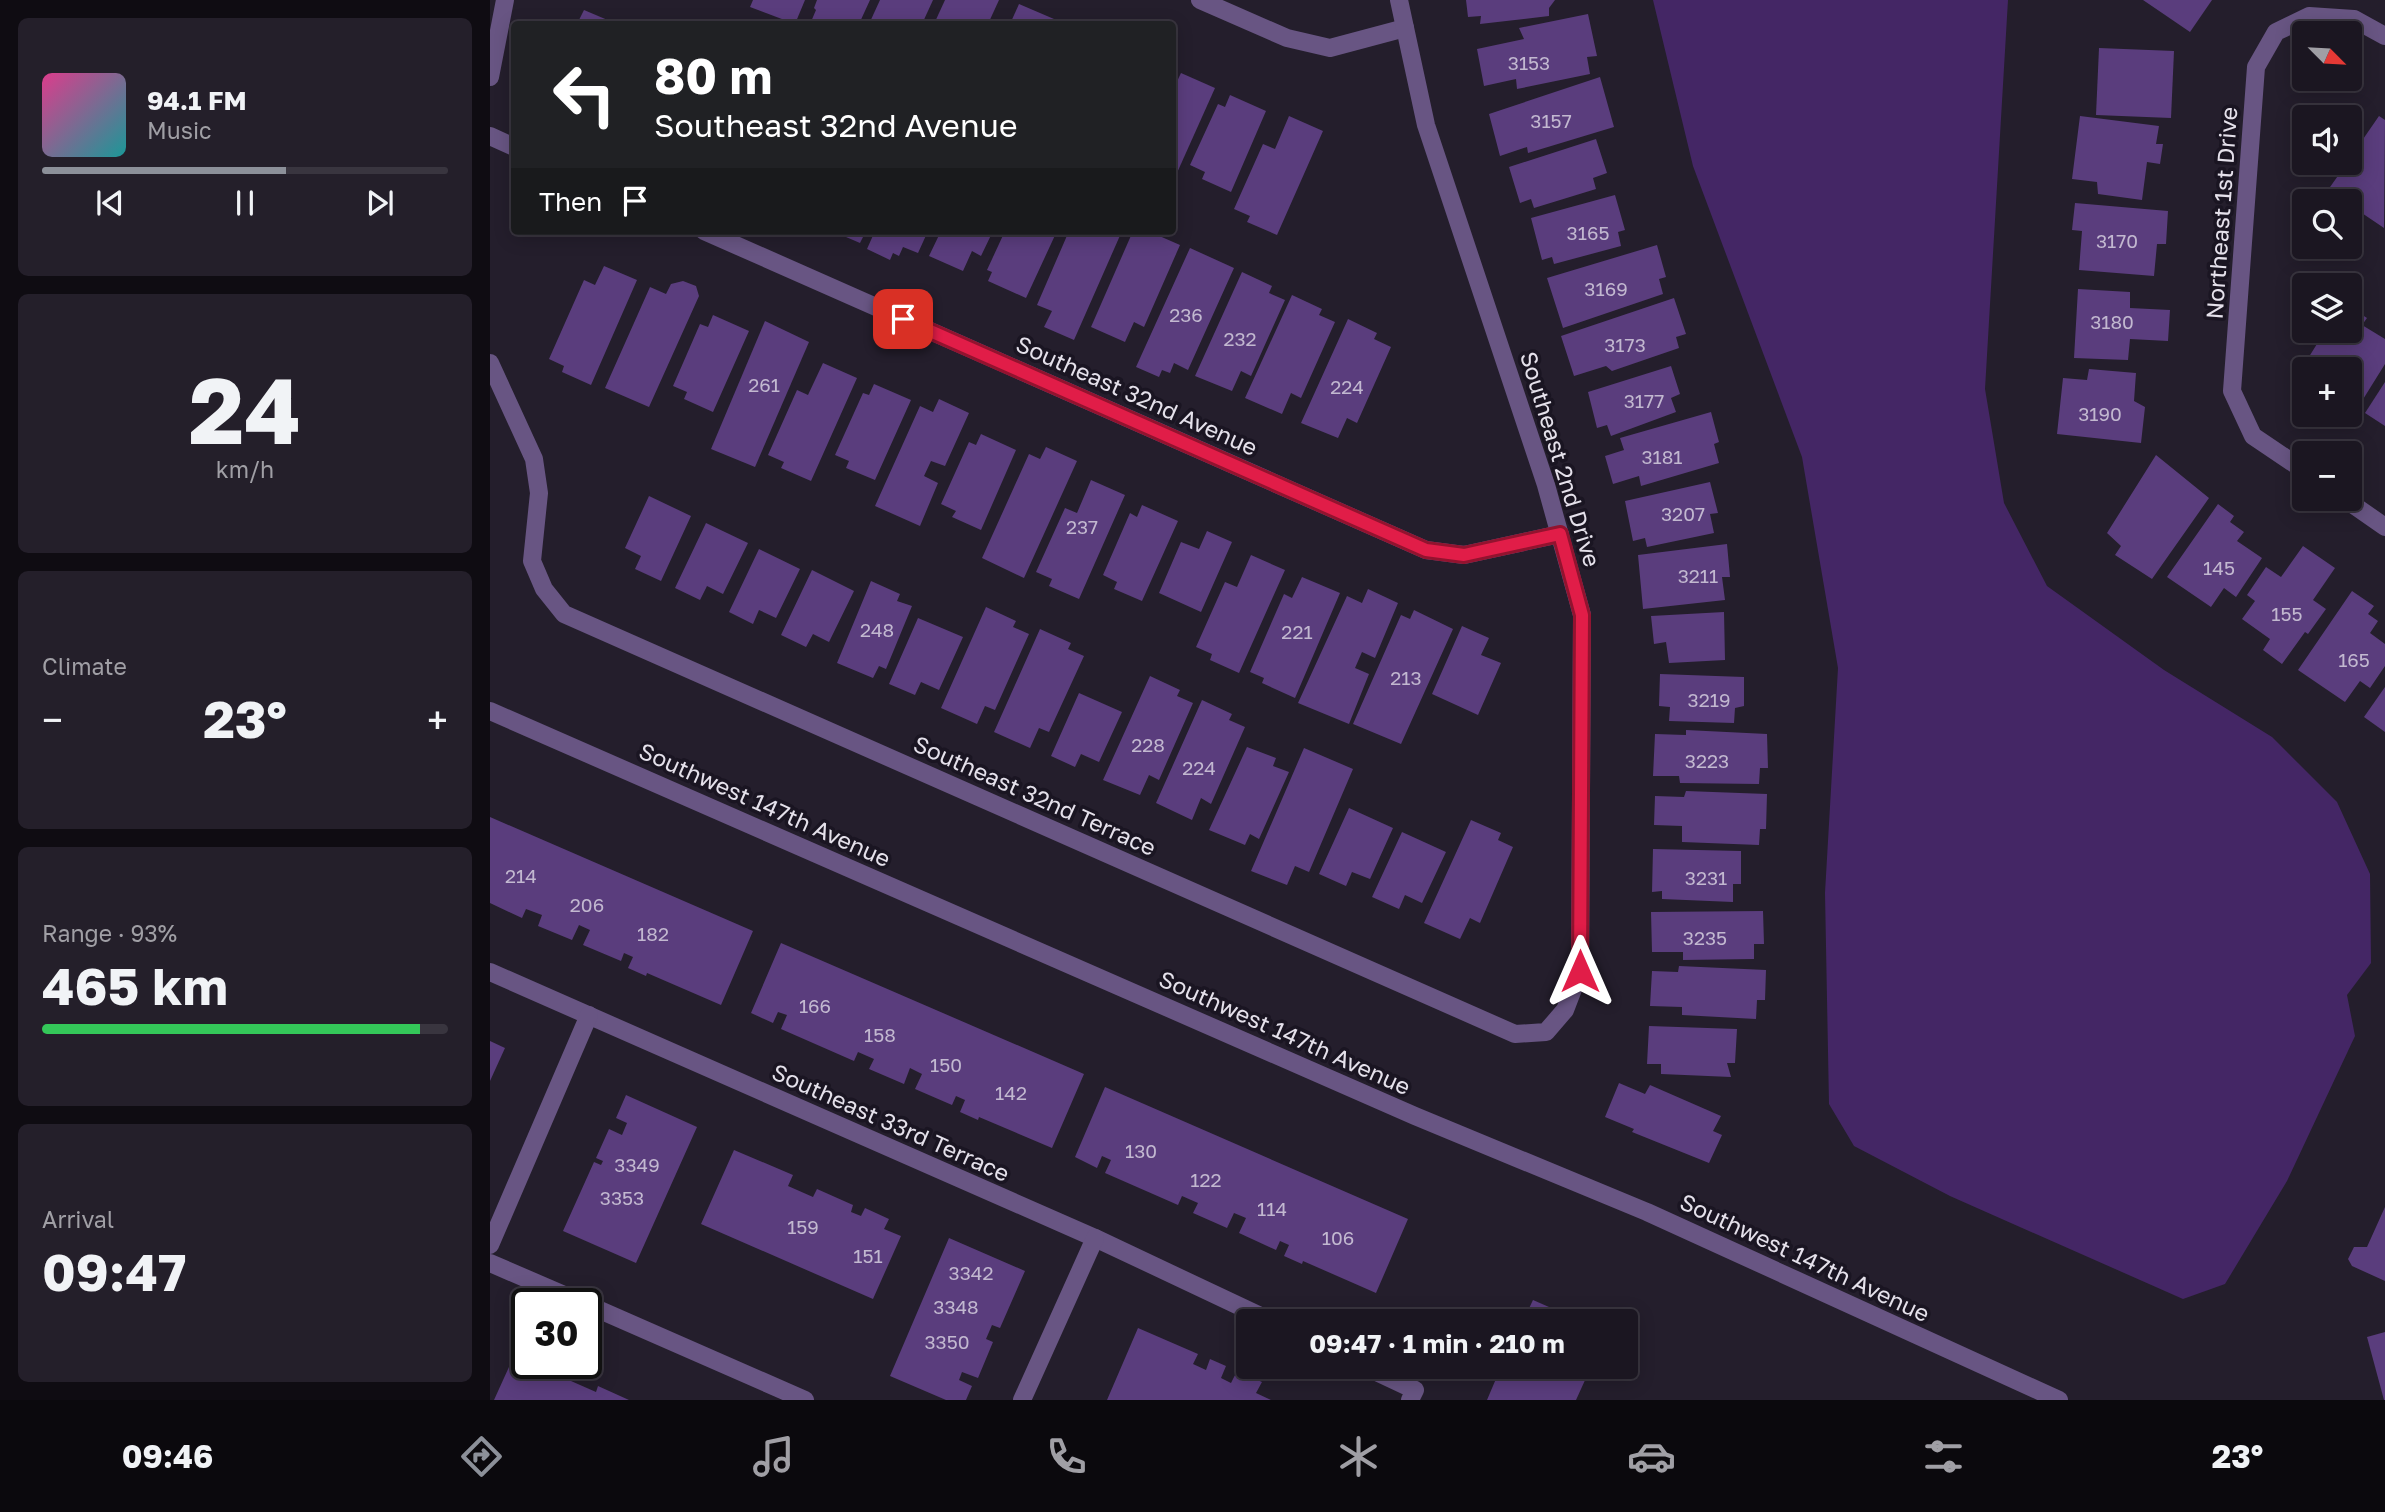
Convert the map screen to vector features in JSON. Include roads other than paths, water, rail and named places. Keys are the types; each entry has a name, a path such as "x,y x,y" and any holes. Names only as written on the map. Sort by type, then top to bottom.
{"street":[{"path":"490,77 505,0"},
{"path":"1200,0 1287,38 1331,48 1405,28"},
{"name":"Southeast 2nd Drive","path":"1399,0 1426,125 1546,485 1582,615 1580,971 1565,1010 1546,1031 1515,1034"},
{"name":"Northeast 1st Drive","path":"2292,462 2253,436 2232,391 2256,67 2276,32 2309,16 2354,19 2385,36"},
{"path":"490,136 511,146"},
{"name":"Southeast 32nd Avenue","path":"713,235 1426,550 1464,555 1560,534"},
{"name":"Southeast 32nd Terrace","path":"490,363 534,459 539,493 532,561 544,589 564,614 1515,1034"},
{"path":"2362,511 2385,527"},
{"name":"Southwest 147th Avenue","path":"490,710 1415,1116 1647,1212 2059,1400"},
{"name":"Southeast 33rd Terrace","path":"490,972 1095,1238 1245,1309"},
{"path":"490,1245 589,1015"},
{"path":"1022,1400 1095,1238"},
{"path":"490,1262 549,1288"},
{"path":"602,1311 806,1400"},
{"path":"1386,1379 1412,1395"}]}
